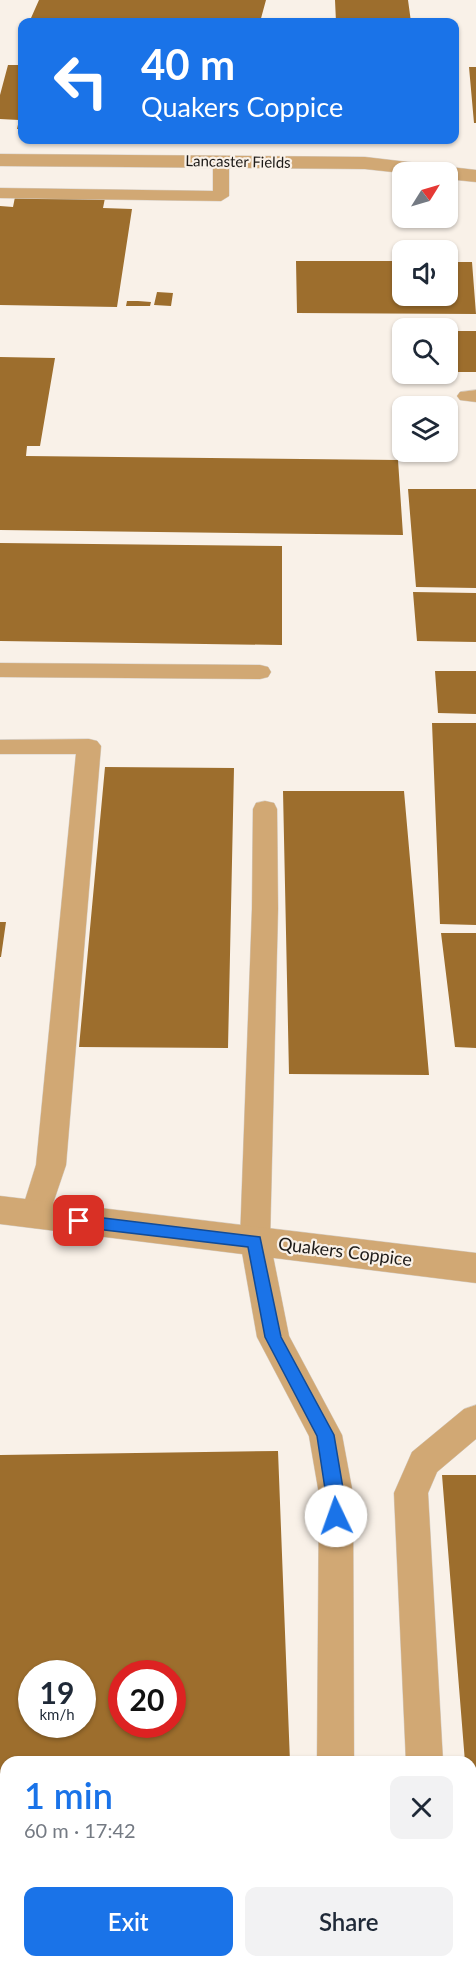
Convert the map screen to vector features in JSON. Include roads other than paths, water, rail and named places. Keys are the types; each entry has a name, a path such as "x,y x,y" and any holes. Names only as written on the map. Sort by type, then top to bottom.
{"street":[{"name":"Lancaster Fields","path":"1,164 220,162 365,164 476,176"},
{"name":"Quakers Coppice","path":"18,1213 476,1268"}],"lane":[{"path":"0,193 220,196 220,162"},
{"path":"0,670 260,672"},
{"path":"0,747 88,746 51,1165 18,1213"},
{"path":"265,809 266,909 255,1242 273,1337 326,1435 336,1494 336,1756"},
{"path":"424,1756 411,1493 424,1462 476,1419"}]}
